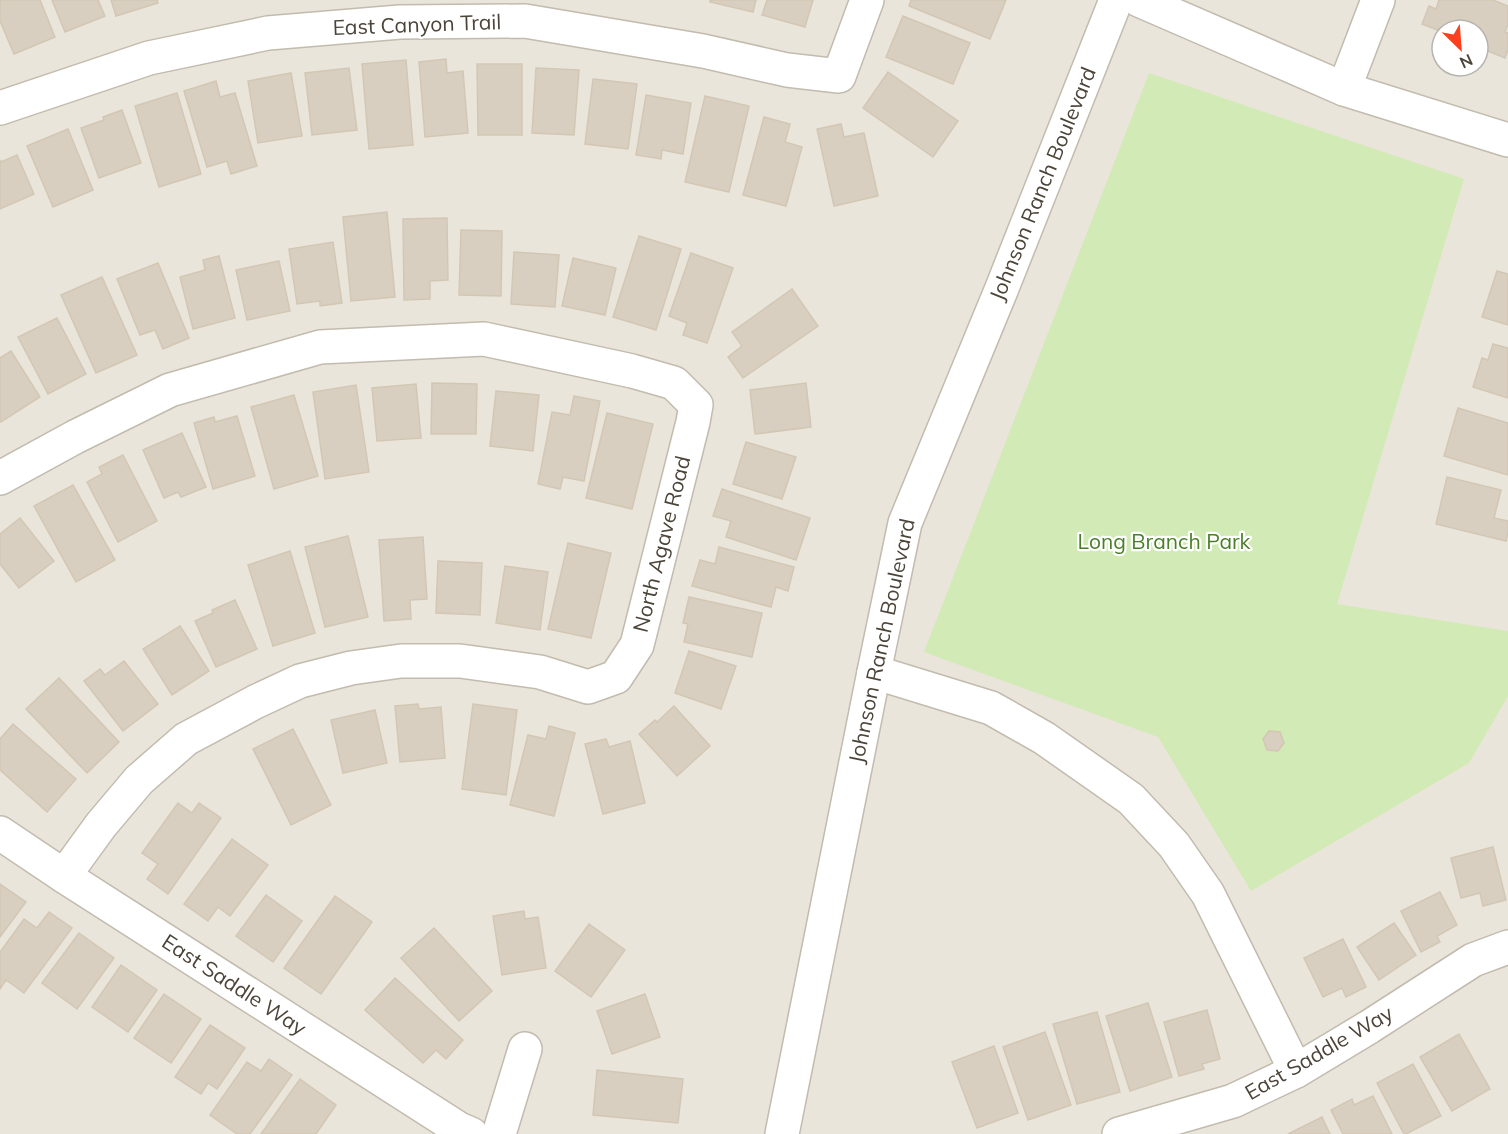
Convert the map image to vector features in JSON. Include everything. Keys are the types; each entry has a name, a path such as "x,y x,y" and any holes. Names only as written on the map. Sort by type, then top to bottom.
{"street":[{"name":"East Canyon Trail","path":"0,108 149,58 268,33 399,22 525,21 703,51 787,70 839,76 867,0"},
{"name":"Johnson Ranch Boulevard","path":"782,1134 873,672 905,524 998,299 1116,0"},
{"path":"1139,0 1344,89 1508,140"},
{"path":"1344,89 1378,0"},
{"name":"North Agave Road","path":"0,478 75,437 170,390 320,347 484,339 632,371 674,383 696,405 637,645 616,677 588,687 540,672 472,662 401,661 351,668 300,681 186,739 140,780 101,825 64,876"},
{"path":"873,672 991,708 1044,738 1131,799 1174,845 1208,894 1296,1071"},
{"name":"East Saddle Way","path":"0,833 459,1129 471,1134"},
{"name":"East Saddle Way","path":"1119,1134 1233,1101 1296,1071 1473,960 1508,947"},
{"path":"499,1134 525,1049"}],"shaded area":[{"path":"0,0 1508,0 1508,1134 0,1134"}],"green space":[{"name":"Long Branch Park","path":"1149,73 1464,179 1337,604 1508,631 1508,696 1469,763 1251,891 1158,737 924,652"}],"building":[{"path":"0,0 40,0 55,37 14,54 0,21"},
{"path":"52,0 98,0 105,16 65,32"},
{"path":"111,0 157,0 158,3 116,16"},
{"path":"710,0 756,0 753,12 710,2"},
{"path":"767,0 813,0 805,27 762,15"},
{"path":"911,0 1006,0 990,39 909,6"},
{"path":"1439,0 1493,0 1508,6 1508,24 1505,32 1508,33 1508,50 1505,58 1490,52 1490,18 1430,18 1430,27 1422,24 1429,6 1436,9"},
{"path":"903,16 970,43 953,84 886,57"},
{"path":"446,59 447,73 463,71 468,133 425,137 419,62"},
{"path":"406,60 413,145 369,149 362,64"},
{"path":"477,64 522,64 522,135 478,135"},
{"path":"349,68 357,130 312,135 305,73"},
{"path":"536,68 579,70 574,135 532,133"},
{"path":"888,72 958,121 933,157 863,108"},
{"path":"291,73 302,136 258,143 248,81"},
{"path":"593,79 637,84 628,149 585,144"},
{"path":"216,81 220,97 235,93 257,166 231,174 227,161 207,167 184,91"},
{"path":"177,93 201,174 159,187 135,106"},
{"path":"646,95 691,103 683,154 662,150 661,159 636,155"},
{"path":"705,96 749,106 729,192 685,182"},
{"path":"122,110 141,163 99,178 81,128 104,120 103,117"},
{"path":"764,117 790,124 785,142 802,147 786,206 743,195"},
{"path":"841,124 844,137 864,133 878,196 834,206 817,129"},
{"path":"68,129 93,190 53,207 27,146"},
{"path":"17,155 34,194 0,209 0,160 1,162"},
{"path":"387,212 395,297 351,301 343,217"},
{"path":"447,218 448,280 430,281 430,299 404,300 403,219"},
{"path":"461,230 502,231 501,296 459,295"},
{"path":"639,236 681,249 656,330 613,317"},
{"path":"333,242 342,303 320,306 320,301 297,304 289,249"},
{"path":"514,252 559,255 555,307 511,304"},
{"path":"691,253 733,268 707,343 683,335 687,323 669,316"},
{"path":"219,256 235,318 193,329 180,277 205,270 203,260"},
{"path":"573,258 616,268 605,315 562,306"},
{"path":"279,261 290,311 247,320 236,270"},
{"path":"158,263 189,338 163,349 155,330 140,335 117,279"},
{"path":"1497,271 1508,274 1508,325 1482,317"},
{"path":"102,277 137,355 96,373 61,295"},
{"path":"792,289 818,326 743,378 728,357 742,346 732,332"},
{"path":"57,318 86,374 48,394 18,337"},
{"path":"1493,344 1508,348 1508,398 1473,387 1482,358 1488,360"},
{"path":"11,351 40,397 1,422 0,358"},
{"path":"432,383 477,384 476,434 431,434"},
{"path":"806,383 811,427 755,434 750,390"},
{"path":"416,384 421,438 377,441 372,388"},
{"path":"356,385 369,472 325,479 313,392"},
{"path":"496,391 539,395 533,451 490,446"},
{"path":"294,395 318,476 274,489 251,407"},
{"path":"574,396 600,401 584,481 563,477 560,489 538,484 552,412 570,415"},
{"path":"1458,408 1508,423 1508,475 1444,456"},
{"path":"607,413 653,424 632,509 586,498"},
{"path":"237,416 255,476 213,489 194,423 214,417 215,422"},
{"path":"182,433 206,487 181,497 178,492 164,498 143,450"},
{"path":"746,442 796,457 782,499 733,484"},
{"path":"123,455 157,521 118,542 87,482 102,474 99,467"},
{"path":"1447,477 1501,490 1494,518 1508,521 1506,541 1436,524"},
{"path":"73,485 115,560 76,582 34,506"},
{"path":"722,489 810,518 796,560 726,537 731,521 713,516"},
{"path":"20,518 54,561 19,588 0,564 0,534"},
{"path":"348,536 368,617 325,627 305,547"},
{"path":"423,537 427,599 410,600 411,619 384,621 379,540"},
{"path":"568,543 611,553 591,638 548,629"},
{"path":"719,547 794,567 788,591 776,587 771,607 692,586 700,560 715,564"},
{"path":"290,551 315,633 273,646 248,565"},
{"path":"438,561 482,563 480,615 436,613"},
{"path":"505,566 548,572 540,630 496,623"},
{"path":"689,597 762,613 752,657 684,642 688,624 683,623"},
{"path":"235,600 257,649 216,667 195,621 213,613 212,610"},
{"path":"180,626 209,671 172,695 143,649"},
{"path":"689,651 736,666 721,709 675,693"},
{"path":"124,661 158,704 123,731 84,681 100,669 105,675"},
{"path":"59,678 119,742 87,773 26,709"},
{"path":"418,704 419,709 441,707 445,758 400,762 395,706"},
{"path":"473,704 517,710 506,795 462,789"},
{"path":"674,706 710,746 677,776 639,734 655,720 657,722"},
{"path":"375,710 387,763 343,773 331,720"},
{"path":"13,724 76,779 47,812 0,770 0,739"},
{"path":"549,726 575,733 554,816 510,805 528,735 546,739"},
{"path":"293,729 331,805 291,825 253,749"},
{"path":"1269,731 1280,732 1284,743 1278,751 1267,750 1263,739"},
{"path":"606,739 609,747 630,741 645,803 603,814 585,744"},
{"path":"178,803 192,813 199,803 221,818 168,894 147,879 158,864 142,853"},
{"path":"232,839 268,865 230,916 218,907 208,921 184,904"},
{"path":"1493,847 1506,900 1483,906 1480,893 1461,898 1451,858"},
{"path":"0,884 26,902 0,937"},
{"path":"1440,892 1457,925 1437,936 1440,942 1421,952 1401,911"},
{"path":"266,895 302,921 273,962 236,936"},
{"path":"335,896 372,922 321,994 284,968"},
{"path":"524,911 525,919 538,917 546,968 502,975 493,916"},
{"path":"49,912 72,928 24,993 6,980 0,989 0,952 24,919 37,928"},
{"path":"1394,923 1416,955 1379,980 1357,947"},
{"path":"589,924 625,950 591,997 555,971"},
{"path":"434,928 492,991 459,1021 401,958"},
{"path":"79,933 114,958 77,1009 42,983"},
{"path":"1343,939 1366,987 1346,997 1342,988 1323,997 1304,958"},
{"path":"121,965 157,990 128,1032 92,1007"},
{"path":"395,978 463,1040 446,1059 436,1050 423,1063 365,1010"},
{"path":"164,994 201,1019 171,1063 134,1038"},
{"path":"645,994 660,1037 612,1054 597,1011"},
{"path":"1148,1003 1172,1077 1130,1091 1106,1016"},
{"path":"1207,1010 1220,1059 1202,1064 1204,1069 1179,1076 1164,1022"},
{"path":"1097,1012 1120,1092 1077,1104 1053,1024"},
{"path":"210,1025 245,1048 217,1089 208,1083 201,1094 175,1077"},
{"path":"1045,1032 1071,1105 1028,1120 1003,1047"},
{"path":"1459,1034 1490,1089 1452,1111 1420,1057"},
{"path":"994,1046 1018,1113 977,1128 952,1062"},
{"path":"269,1059 292,1075 250,1134 237,1134 210,1115 247,1062 261,1071"},
{"path":"1413,1064 1441,1116 1404,1134 1377,1083"},
{"path":"597,1070 683,1079 678,1123 593,1115"},
{"path":"300,1079 336,1105 316,1134 261,1134"},
{"path":"1373,1096 1392,1134 1343,1134 1331,1110 1352,1099 1354,1105"},
{"path":"1322,1117 1330,1134 1288,1134"}]}
